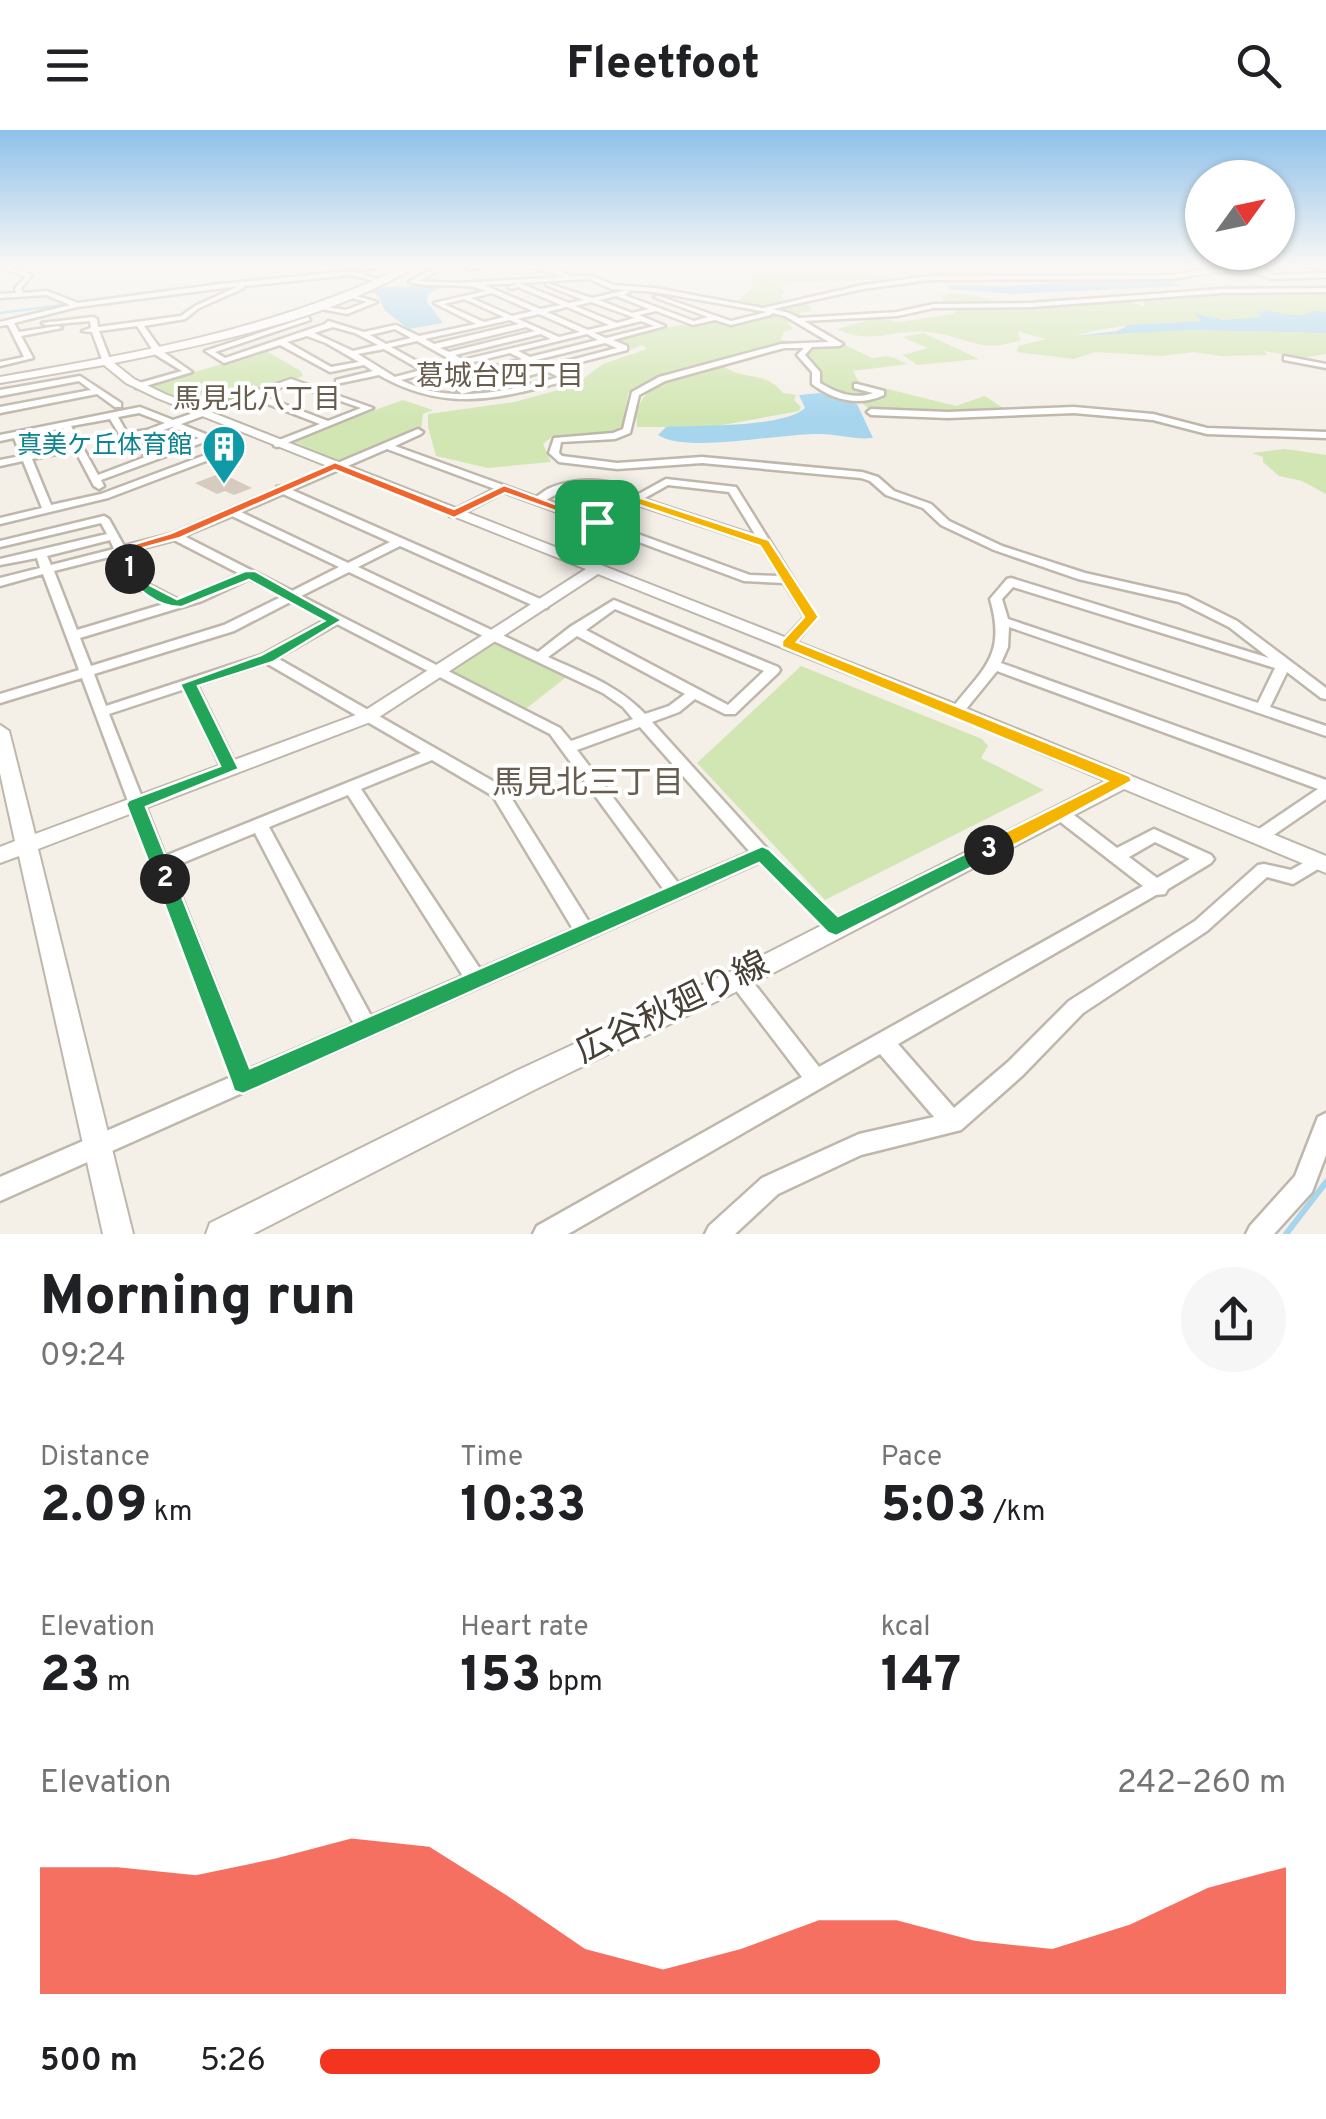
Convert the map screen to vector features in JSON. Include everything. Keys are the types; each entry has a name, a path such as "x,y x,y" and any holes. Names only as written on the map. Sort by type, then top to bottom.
{"street":[{"path":"5,323 41,316"},
{"path":"34,318 38,324 139,324 186,316"},
{"path":"0,382 220,340 290,316 363,334 475,398"},
{"path":"465,316 483,324"},
{"path":"506,316 558,340"},
{"path":"350,354 523,316"},
{"path":"462,391 624,348 548,316"},
{"path":"594,316 617,325"},
{"path":"445,381 661,326 633,316"},
{"path":"392,380 642,316"},
{"path":"674,316 693,323 714,318"},
{"path":"707,316 730,324 757,316"},
{"path":"750,316 754,317"},
{"path":"785,316 802,320 872,316"},
{"path":"308,319 209,351 224,361 334,324"},
{"path":"802,320 838,344 784,346 662,379 635,394 627,431 614,436 558,440 554,453 559,459 592,466 702,460 862,475 890,493 928,506 945,524 998,548 1082,576 1182,599 1234,624 1326,695"},
{"path":"0,364 29,358 17,334 5,323"},
{"path":"17,334 90,324"},
{"path":"90,324 99,360 160,396 957,711 1321,863"},
{"path":"139,324 159,353 188,372 139,386"},
{"path":"433,347 526,325"},
{"path":"363,334 396,327 463,363"},
{"path":"448,354 542,332"},
{"path":"310,334 392,380 446,398 475,398 566,378 512,351"},
{"path":"258,338 284,343 330,370 364,363"},
{"path":"810,345 801,355 816,372 816,384 847,399 870,398 881,393 857,386"},
{"path":"1288,358 1326,366"},
{"path":"338,382 380,372"},
{"path":"0,393 80,378 99,390 115,410 130,444 156,456"},
{"path":"125,436 203,414 291,381 370,408 277,444"},
{"path":"0,410 99,390"},
{"path":"0,438 66,425 160,396"},
{"path":"254,396 329,424"},
{"path":"0,428 115,410 140,410 232,448 104,496 0,521"},
{"path":"871,412 967,415 1074,410 1153,416 1207,430 1326,435"},
{"path":"66,425 104,496"},
{"path":"0,582 175,536 418,432"},
{"path":"17,435 48,510"},
{"path":"95,479 207,438"},
{"path":"0,463 77,446"},
{"path":"387,446 748,578 787,580"},
{"path":"537,501 554,490 604,482 622,488 596,504 554,490"},
{"path":"597,522 666,482 732,489 811,617 788,644"},
{"path":"454,514 504,488"},
{"path":"281,489 543,605"},
{"path":"635,500 765,543"},
{"path":"230,511 608,690 644,720 762,854 836,927"},
{"path":"0,544 104,518 139,584 176,604"},
{"path":"0,562 112,536"},
{"path":"175,536 555,731 676,893"},
{"path":"0,699 229,628 400,541"},
{"path":"41,554 243,1082"},
{"path":"0,854 367,717 598,568"},
{"path":"72,636 176,604 250,574"},
{"path":"957,711 997,666 1006,622 996,598 1011,582 1285,667"},
{"path":"538,658 575,630 614,604 774,670 730,711 693,694 632,655 575,630"},
{"path":"101,712 267,658 334,620"},
{"path":"1006,622 1326,731"},
{"path":"267,658 499,792 585,932"},
{"path":"997,666 1326,789"},
{"path":"1262,710 1285,667"},
{"path":"188,684 230,769"},
{"path":"570,747 674,709 693,694"},
{"path":"0,731 118,1234"},
{"path":"160,865 433,754"},
{"name":"広谷秋廻り線","path":"220,1234 739,978 1123,781"},
{"path":"352,788 476,980"},
{"path":"1259,837 1326,789"},
{"path":"1060,813 1159,888"},
{"path":"260,826 367,1028"},
{"path":"545,1234 1206,859 1154,835 1119,855"},
{"path":"0,1189 762,854"},
{"path":"717,1234 770,1186 858,1146 953,1123 1015,1069 1076,1007 1201,926 1264,870 1293,878 1321,863"},
{"path":"739,978 815,1078"},
{"path":"882,1041 953,1123"},
{"path":"1258,1234 1304,1184 1326,1124"}],"green space":[{"path":"777,316 796,319 787,322 793,329 784,332 781,340 803,343 738,354 644,385 628,393 622,429 605,435 553,436 543,444 551,462 488,468 436,456 428,414 514,402 573,386 603,364 647,349 642,345 631,350 610,340 714,321 732,325"},
{"path":"942,316 1197,316 1202,321 1123,326 1077,335 1189,330 1326,333 1326,354 1302,358 1264,351 1267,355 1095,352 1074,359 1017,352 1018,346 1046,339 1017,331 1021,340 995,346 929,332 861,336 837,329 877,318 901,322"},
{"path":"1203,316 1262,316 1261,317 1223,320"},
{"path":"924,333 979,359 917,365 903,355 928,348 902,337"},
{"path":"843,344 872,358 889,356 908,364 853,371 859,382 956,406 985,396 1009,412 870,410 860,401 819,385 820,372 805,356 812,346"},
{"path":"266,351 301,371 303,376 205,410 147,386"},
{"path":"722,365 768,381 783,393 796,395 799,411 712,427 637,427 638,411 652,389 679,376"},
{"path":"403,400 433,410 423,414 421,430 343,463 290,440"},
{"path":"1285,449 1326,455 1326,494 1302,481 1279,476 1263,462 1263,457 1252,453"},
{"path":"495,641 569,675 523,711 446,672"},
{"path":"801,666 982,739 988,746 981,758 1044,790 825,900 697,763"}],"water":[{"path":"391,316 437,316 443,323 409,329"},
{"path":"1196,316 1223,320 1326,316 1326,333 1189,330 1076,336 1117,331 1129,325 1201,321"},
{"path":"820,393 857,404 873,438 820,434 690,443 658,435 666,427 779,419 805,408 799,395"}],"building":[{"name":"真美ケ丘体育館","path":"221,473 252,488 234,495 225,491 217,494 195,483"}],"waterway":[{"path":"1286,1234 1326,1182"}],"place":[{"name":"真美ケ丘体育館","path":"224,485"}],"district":[{"name":"葛城台四丁目","path":"500,378"},
{"name":"馬見北八丁目","path":"257,401"},
{"name":"馬見北三丁目","path":"588,785"}],"route":[{"path":"335,466 454,514 504,488 597,522 635,500 765,543 811,617 788,644 1123,781 836,927 762,854 243,1082 136,804 230,769 188,684 267,658 334,620 250,574 176,604 139,584 120,550 175,536 335,466"}]}
